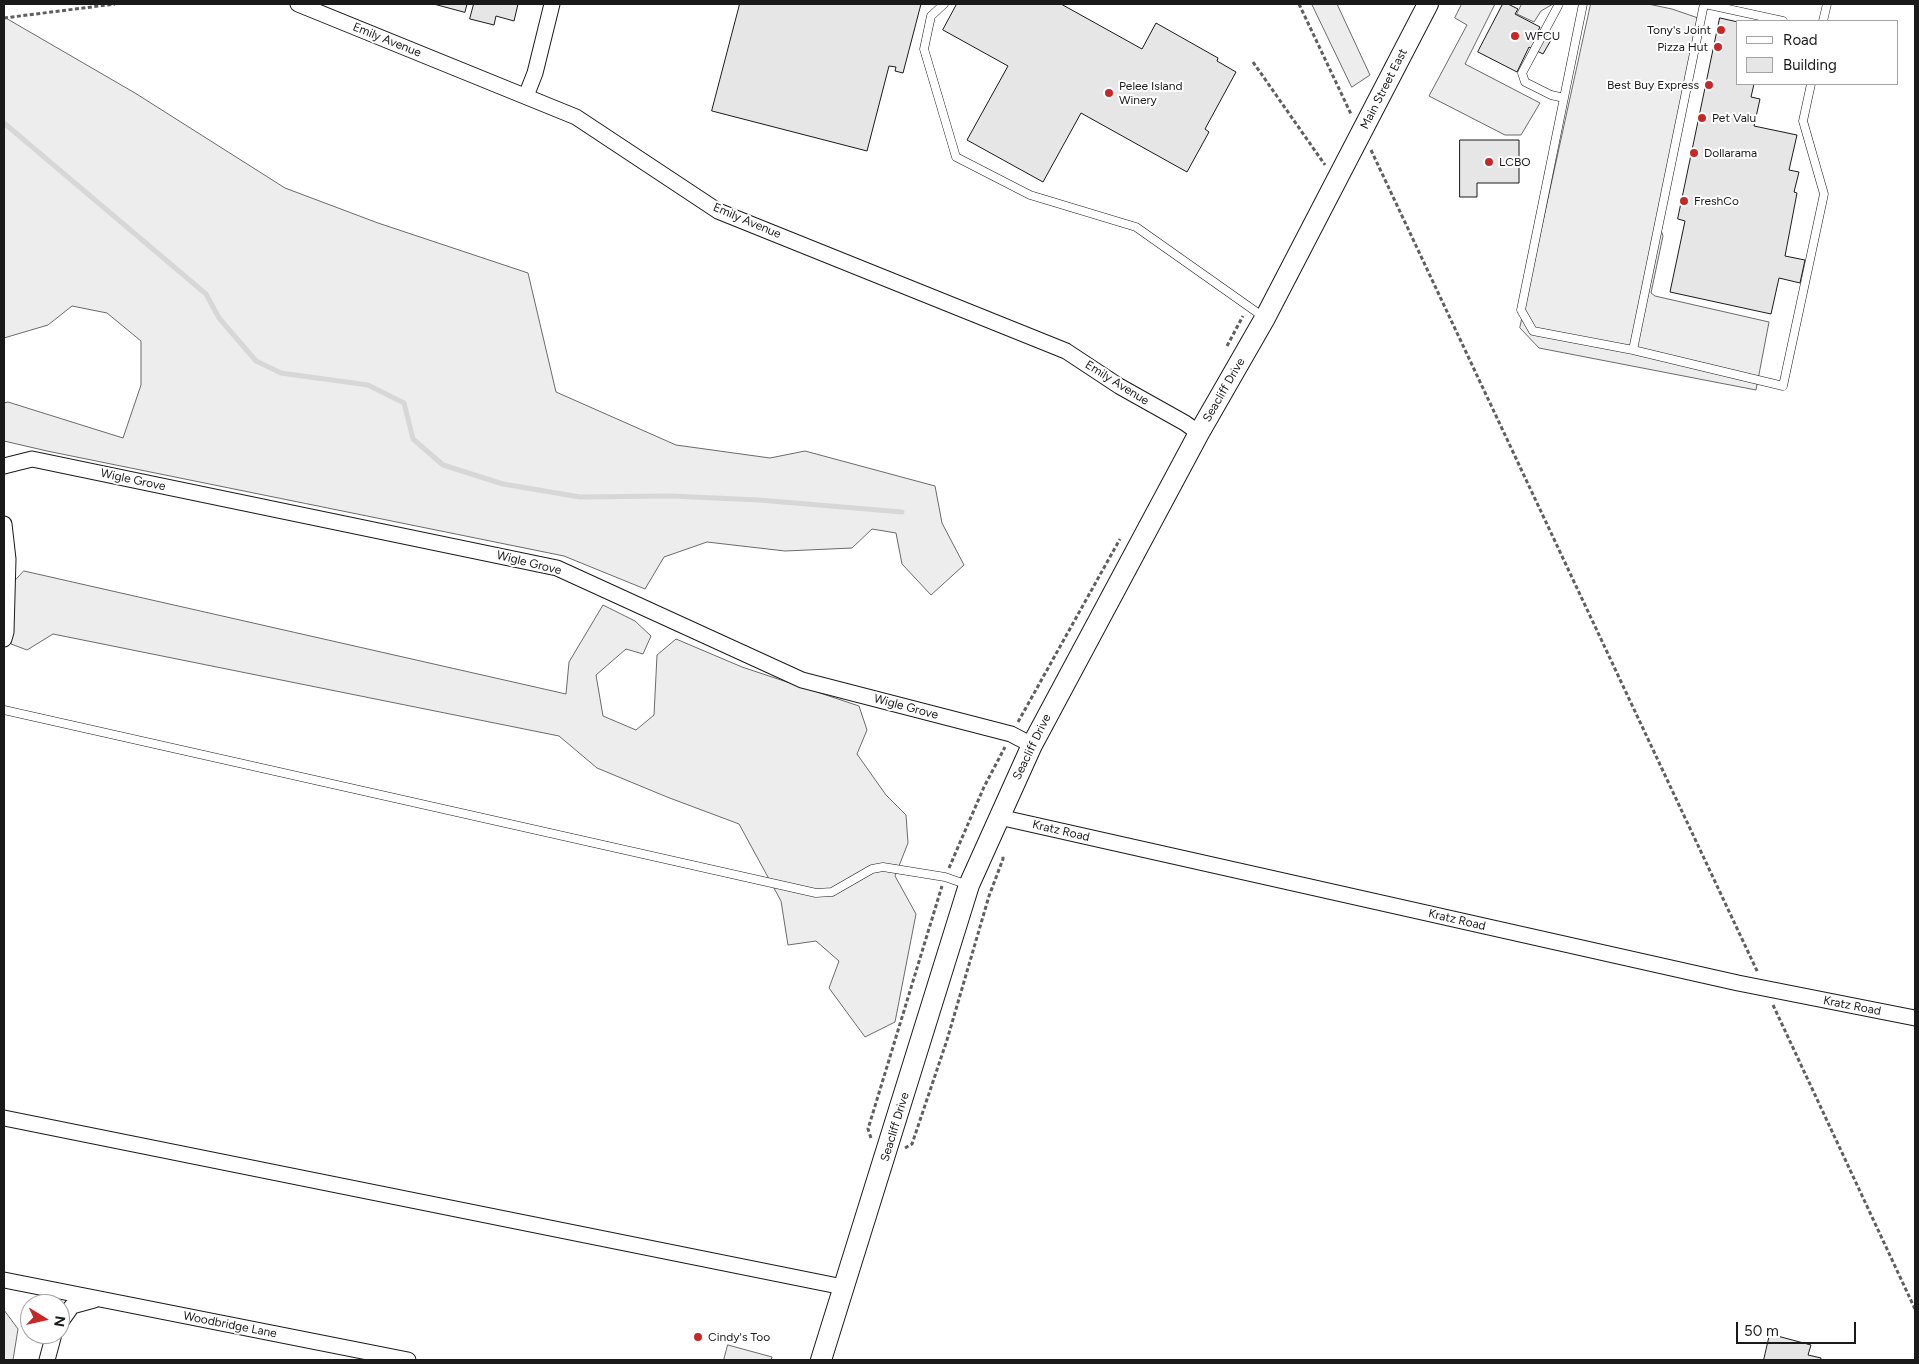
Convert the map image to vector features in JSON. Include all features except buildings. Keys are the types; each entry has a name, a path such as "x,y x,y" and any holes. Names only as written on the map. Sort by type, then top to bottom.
{"main road":[{"name":"Main Street East","path":"1340,175 1428,4"},
{"name":"Seacliff Drive","path":"821,1360 969,885 1032,745 1199,433 1265,318 1340,175"}],"street":[{"name":"Emily Avenue","path":"298,4 576,117 718,211 1066,351 1119,386 1185,423 1199,433"},
{"path":"526,96 535,73 552,4"},
{"name":"Wigle Grove","path":"4,466 32,459 557,568 802,680 1011,734 1032,745"},
{"path":"4,524 8,559 6,632 4,639"},
{"name":"Kratz Road","path":"999,817 1765,988 1915,1018"},
{"path":"4,1118 843,1288"},
{"path":"4,1280 97,1299"},
{"name":"Woodbridge Lane","path":"70,1309 72,1306 97,1299 408,1360"},
{"path":"47,1360 51,1344"}],"lane":[{"path":"944,4 931,16 924,49 956,157 1030,195 1136,227 1265,318"},
{"path":"1583,4 1521,310 1533,331 1633,350 1783,386 1824,194 1803,121 1811,85"},
{"path":"1633,350 1704,4 1778,20"},
{"path":"1824,20 1827,4"},
{"path":"1558,6 1522,73 1525,82 1551,95 1564,98"},
{"path":"4,710 816,893 832,892 872,869 883,867 945,877 969,885"}],"path":[{"path":"4,18 115,4"},
{"path":"1299,4 1349,109 1362,132 1915,1308"},
{"path":"1253,62 1323,163 1340,175"},
{"path":"883,1164 912,1144 947,1040 989,896 1003,859 1002,850"}],"shaded area":[{"path":"1312,4 1337,4 1370,75 1352,87"},
{"path":"1462,4 1495,4 1465,64 1540,103 1521,135 1505,135 1429,96 1467,25 1455,18"},
{"path":"1522,4 1553,4 1541,11 1534,22 1517,14"},
{"path":"1591,4 1648,4 1672,9 1704,20 1658,221 1663,236 1651,293 1655,296 1769,322 1756,390 1539,348 1520,328"},
{"path":"4,17 135,93 285,188 378,223 528,273 556,392 676,445 770,458 805,451 935,486 942,523 964,565 931,595 902,564 896,533 872,529 852,548 785,551 707,542 664,557 645,589 564,556 4,441 4,403 8,402 123,438 141,385 141,341 107,313 72,306 48,325 4,338"},
{"path":"24,571 566,694 569,662 603,605 635,621 651,636 643,654 626,649 596,675 603,716 636,730 654,715 657,655 676,639 742,667 859,706 867,730 857,754 886,795 906,815 908,843 895,876 916,914 895,1022 865,1037 829,988 839,961 816,941 788,945 781,901 739,824 597,768 559,736 53,634 27,650 11,644 12,584"},
{"path":"4,1310 18,1329 13,1360 4,1360"},
{"path":"728,1345 772,1357 771,1360 724,1360"}],"waterway":[{"path":"4,123 206,294 219,318 256,361 281,373 368,385 404,403 413,439 443,465 503,484 580,497 671,496 759,500 902,512"}],"place":[{"name":"Tony's Joint","path":"1721,30"},
{"name":"WFCU","path":"1515,36"},
{"name":"Pizza Hut","path":"1718,47"},
{"name":"Best Buy Express","path":"1709,85"},
{"name":"Pelee Island Winery","path":"1109,93"},
{"name":"Pet Valu","path":"1702,118"},
{"name":"Dollarama","path":"1694,153"},
{"name":"LCBO","path":"1489,162"},
{"name":"FreshCo","path":"1684,201"},
{"name":"Cindy's Too","path":"698,1337"}]}
